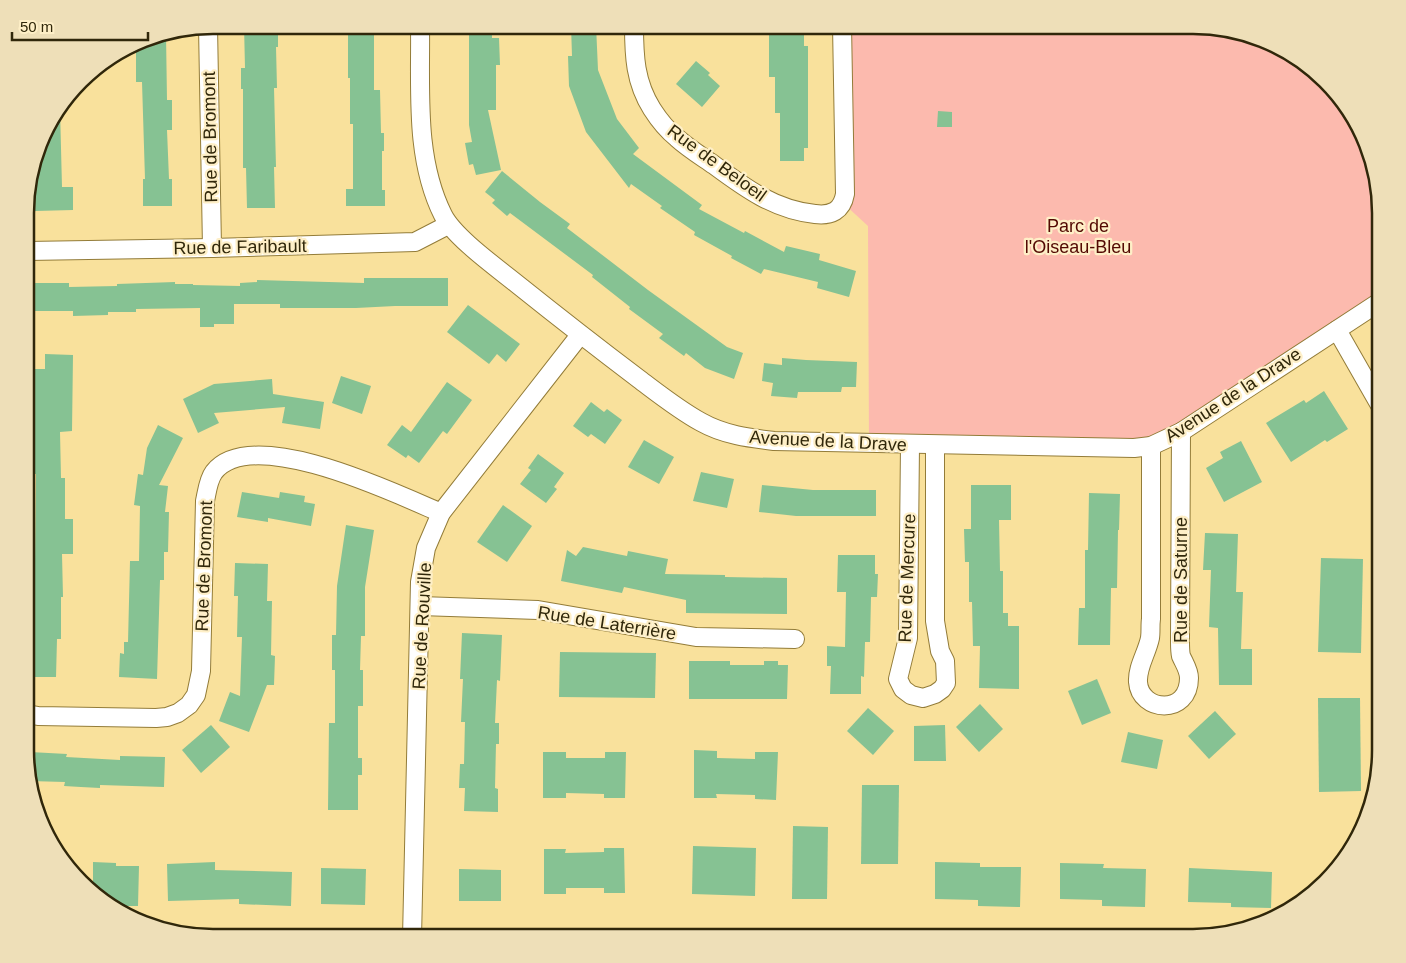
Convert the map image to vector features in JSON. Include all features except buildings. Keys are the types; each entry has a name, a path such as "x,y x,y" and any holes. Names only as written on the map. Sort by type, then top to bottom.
{"street":[{"name":"Rue de Bromont","path":"208,34 212,248"},
{"name":"Avenue de la Drave","path":"420,34 423,147 433,193 448,225 580,335 680,409 701,423 722,432 745,438 774,441 1134,448 1151,446 1181,432 1372,307"},
{"name":"Rue de Beloeil","path":"634,34 634,61 637,77 651,108 675,137 754,193 790,210 820,215 838,211 844,203 842,34"},
{"name":"Rue de Faribault","path":"34,251 415,242 448,225"},
{"path":"1337,330 1372,392"},
{"name":"Rue de Rouville","path":"412,929 422,566 432,532 441,514 580,335"},
{"name":"Rue de Saturne","path":"1151,446 1150,638 1139,670 1138,683 1142,694 1150,702 1163,706 1174,705 1181,699 1187,688 1189,677 1181,656 1180,641 1181,432"},
{"name":"Rue de Mercure","path":"910,444 908,630 898,679 903,689 911,695 923,698 935,694 942,689 946,683 947,673 945,661 936,636 935,621 935,445"},
{"name":"Rue de Bromont","path":"34,715 156,718 178,713 189,705 196,696 201,671 205,501 207,487 213,473 223,464 236,458 250,455 320,466 358,478 441,514"},
{"name":"Rue de Laterrière","path":"420,606 538,610 696,637 795,638"}],"green space":[{"name":"Parc de l'Oiseau-Bleu","path":"842,34 1205,34 1228,37 1262,47 1293,64 1328,95 1342,113 1354,134 1363,155 1371,189 1372,307 1166,440 869,443 868,226 843,203"}]}
